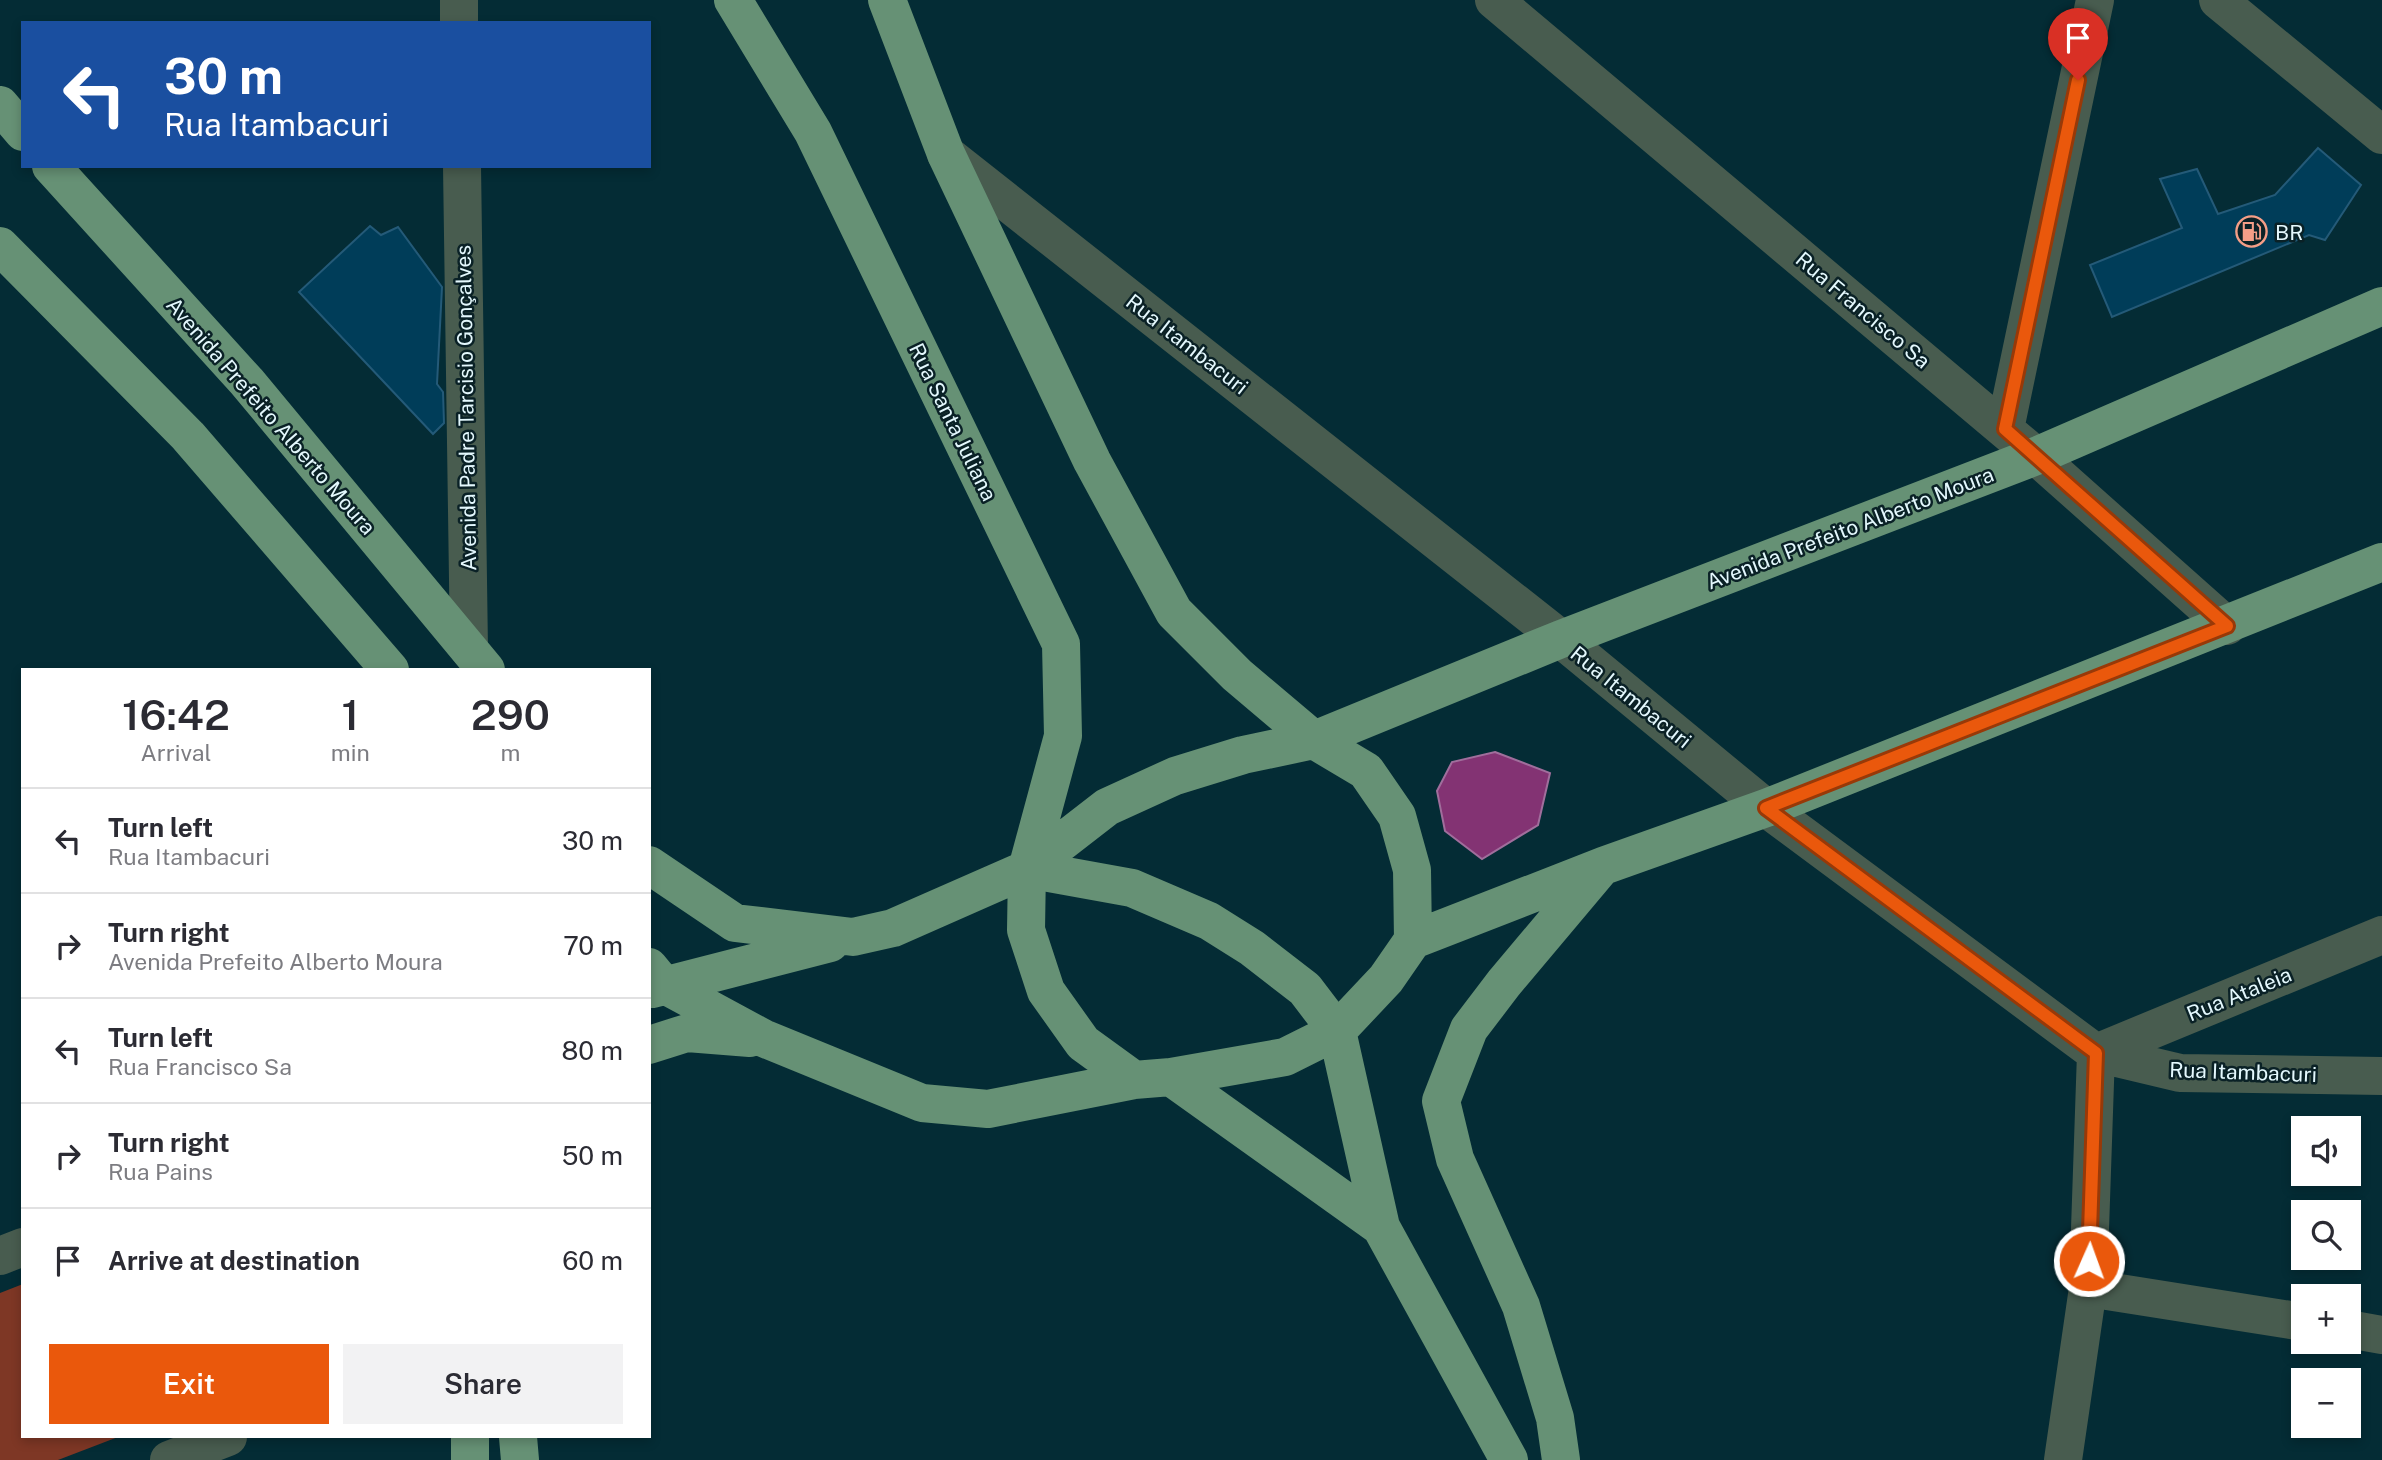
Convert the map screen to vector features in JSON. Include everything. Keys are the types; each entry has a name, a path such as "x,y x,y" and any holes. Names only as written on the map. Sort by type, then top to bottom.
{"main road":[{"name":"Rua Santa Juliana","path":"733,0 813,132 1061,644 1063,736 1027,869 1026,930 1046,991 1083,1043 1133,1080"},
{"path":"887,0 946,154 1093,461 1174,612 1237,675 1314,740 1366,771 1397,816 1412,870 1413,940"},
{"path":"0,105 21,130"},
{"name":"Avenida Prefeito Alberto Moura","path":"53,168 247,382 478,660"},
{"path":"0,246 188,436 388,668"},
{"name":"Avenida Prefeito Alberto Moura","path":"1027,869 1107,807 1175,776 1243,755 1314,740 1561,639 2036,456 2382,306"},
{"path":"654,980 763,1038 922,1103 988,1109 1133,1080 1171,1077 1285,1057 1337,1031 1386,979 1413,940 1602,866 1766,808 2382,562"},
{"path":"651,866 735,923 853,937"},
{"path":"1561,1460 1555,1418 1521,1306 1455,1159 1441,1101 1469,1030 1504,983 1602,866"},
{"path":"654,980 893,928 1027,869 1132,888 1209,922 1252,948 1305,989 1337,1031 1381,1227 1509,1460"},
{"path":"651,1044 687,1033 763,1038"},
{"path":"1171,1077 1381,1227"},
{"path":"470,1438 470,1460"},
{"path":"518,1438 520,1460"}],"street":[{"path":"459,0 459,21"},
{"name":"Rua Francisco Sa","path":"1494,0 2005,429 2227,626"},
{"path":"2005,429 2095,0"},
{"path":"2218,0 2382,135"},
{"name":"Rua Itambacuri","path":"946,154 1561,639 1766,808 2096,1053 2180,1073 2382,1076"},
{"name":"Avenida Padre Tarcisio Gonçalves","path":"462,168 478,660"},
{"name":"Rua Ataleia","path":"2096,1053 2382,935"},
{"path":"2063,1460 2088,1287 2096,1053"},
{"path":"0,1256 21,1248"},
{"path":"2088,1287 2291,1320"},
{"path":"2361,1331 2382,1335"},
{"path":"169,1460 225,1438"}],"shaded area":[{"path":"1495,752 1550,773 1538,825 1482,859 1445,831 1437,791 1452,762"},
{"path":"21,1285 21,1438 115,1438 58,1460 0,1460 0,1293"}],"building":[{"name":"BR","path":"2318,148 2361,185 2325,240 2309,235 2112,317 2090,265 2182,228 2160,179 2197,169 2218,214 2275,195"},
{"path":"370,226 381,235 398,227 442,287 437,384 443,392 444,423 433,434 299,292"}],"place":[{"name":"BR","path":"2252,232"}],"route":[{"path":"2078,80 2005,429 2227,626 1766,808 2096,1053 2089,1261"}]}
